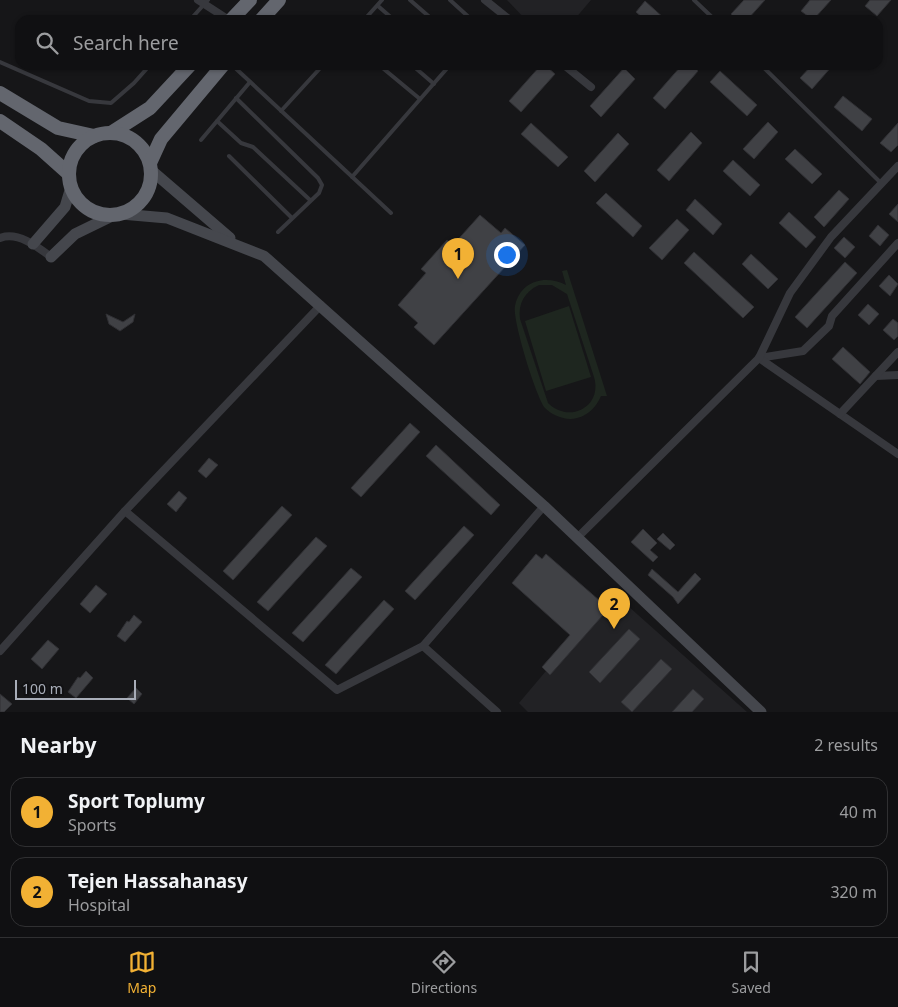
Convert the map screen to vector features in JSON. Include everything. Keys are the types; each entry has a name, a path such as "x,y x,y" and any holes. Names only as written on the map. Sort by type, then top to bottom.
{"highway":[{"path":"235,15 250,0"},
{"path":"266,15 279,0"},
{"path":"112,133 150,108 185,70"},
{"path":"150,166 144,151 136,142 124,135 112,133 94,136 84,142 76,151 70,162 70,180 76,198 85,207 96,213 118,214 138,204 148,189 150,166 161,139 219,70"},
{"path":"0,93 58,128 94,136"},
{"path":"0,121 41,149 70,180"}],"street":[{"path":"485,0 504,15"},
{"path":"203,1 223,15"},
{"path":"570,70 591,87"},
{"path":"150,166 237,244"},
{"path":"578,537 759,358 790,293 831,237 898,166"},
{"path":"33,244 65,207 70,180"},
{"path":"0,238 5,236 33,244 51,257 75,234 118,214 168,218 264,256 578,537 761,712"},
{"path":"759,358 804,351 829,326 832,316 898,244"},
{"path":"0,651 125,511 321,306"},
{"path":"840,414 898,352"},
{"path":"759,358 898,454"},
{"path":"876,376 898,375"},
{"path":"125,511 337,690 424,646 544,506"},
{"path":"424,646 497,712"}],"lane":[{"path":"369,15 382,0"},
{"path":"410,0 427,15"},
{"path":"450,0 466,15"},
{"path":"694,0 710,15"},
{"path":"193,15 203,1"},
{"path":"378,6 388,15"},
{"path":"0,62 15,69"},
{"path":"18,70 89,101 111,102 134,83 146,70"},
{"path":"237,70 392,214"},
{"path":"281,110 319,70"},
{"path":"385,70 420,99"},
{"path":"418,70 434,84"},
{"path":"352,177 444,70"},
{"path":"766,70 882,184"},
{"path":"200,140 250,82"},
{"path":"236,98 318,178 322,185 319,193 278,232"},
{"path":"217,121 241,143 253,147 310,200"},
{"path":"229,156 292,218"}],"shaded area":[{"path":"507,0 591,0 578,15 521,15"},
{"path":"567,270 607,396 601,396 589,413 573,419 560,417 552,413 545,408 541,401 526,358 515,314 518,297 528,285 542,280 550,280 566,285 562,271","holes":["539,285 552,285 567,294 594,377 594,397 589,404 574,412 556,409 548,403 520,319 521,303 529,291"]},
{"path":"569,306 591,377 546,391 525,321"},
{"path":"610,590 747,712 528,712 519,703 546,671 542,667"}],"building":[{"path":"744,0 765,0 752,15 731,14"},
{"path":"810,0 831,0 818,15 806,15 801,11"},
{"path":"870,0 891,0 878,15 865,6"},
{"path":"645,1 660,15 639,15 636,12"},
{"path":"537,70 551,70 555,74 521,112 509,101"},
{"path":"622,70 626,70 635,79 601,117 590,106"},
{"path":"678,70 698,71 665,109 653,98"},
{"path":"807,70 829,70 812,89 800,78"},
{"path":"720,71 757,105 747,116 710,82"},
{"path":"843,96 872,119 862,131 834,107"},
{"path":"768,122 778,132 754,159 743,149"},
{"path":"531,123 568,157 558,167 521,134"},
{"path":"898,123 898,145 891,152 880,143"},
{"path":"691,132 702,143 669,181 657,170"},
{"path":"618,133 629,144 595,182 584,171"},
{"path":"795,149 822,174 812,184 785,159"},
{"path":"733,160 760,185 750,196 723,171"},
{"path":"839,190 849,199 824,227 814,217"},
{"path":"606,193 642,226 633,237 596,203"},
{"path":"695,199 722,224 713,235 686,210"},
{"path":"898,204 898,222 889,214"},
{"path":"789,212 816,237 806,248 779,223"},
{"path":"480,215 501,233 505,228 525,245 434,345 414,327 418,323 398,305 426,273 421,269 447,240 453,245"},
{"path":"677,219 689,230 662,260 649,248"},
{"path":"878,225 889,235 880,246 869,236"},
{"path":"844,237 855,247 845,258 834,248"},
{"path":"694,252 754,307 743,318 684,263"},
{"path":"751,254 778,279 768,289 742,264"},
{"path":"845,262 857,273 807,328 795,317"},
{"path":"889,275 898,284 890,296 879,286"},
{"path":"868,304 879,314 869,325 858,315"},
{"path":"106,314 123,322 135,314 133,322 120,331 109,324"},
{"path":"893,319 898,323 898,336 894,340 883,330"},
{"path":"843,347 870,372 860,384 832,359"},
{"path":"410,423 420,432 361,497 351,488"},
{"path":"436,445 500,505 491,515 426,456"},
{"path":"209,458 218,465 206,478 198,471"},
{"path":"179,491 187,498 176,512 167,504"},
{"path":"282,506 292,515 233,580 223,571"},
{"path":"464,526 474,535 415,600 405,591"},
{"path":"643,529 657,543 650,550 658,557 653,562 631,542"},
{"path":"663,533 675,545 670,550 657,539"},
{"path":"316,537 327,546 268,611 257,602"},
{"path":"536,554 542,559 546,554 600,601 610,590 618,598 550,675 542,667 570,635 512,583"},
{"path":"351,568 362,577 303,642 292,633"},
{"path":"652,569 678,592 695,573 701,579 678,604 673,597 648,575"},
{"path":"96,585 107,594 90,613 80,604"},
{"path":"384,600 394,609 336,674 325,665"},
{"path":"134,615 142,622 125,642 117,636 127,621 129,622"},
{"path":"629,629 640,639 600,683 589,672"},
{"path":"48,640 59,649 42,669 31,659"},
{"path":"661,659 672,669 632,712 621,702"},
{"path":"86,671 93,678 76,698 68,692 78,677 80,678"},
{"path":"136,688 142,694 134,704 127,698"},
{"path":"693,689 704,699 692,712 672,712"},
{"path":"0,694 12,704 4,712 0,712"}],"place":[{"name":"Sport Toplumy","path":"458,279"},
{"name":"Tejen Hassahanasy","path":"614,629"}]}
